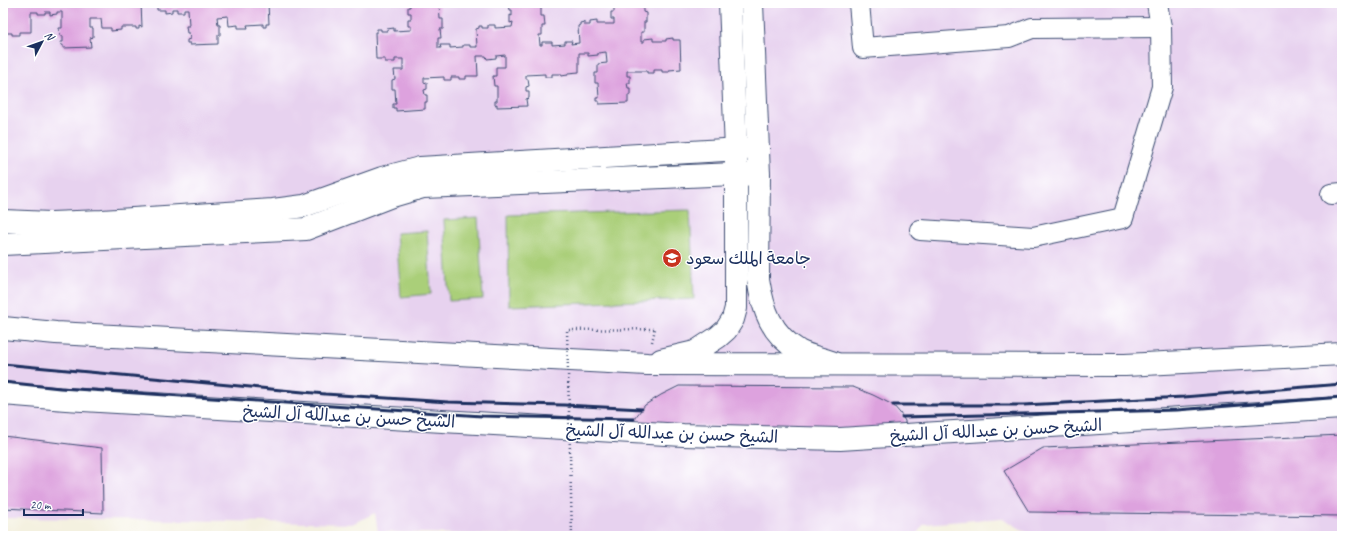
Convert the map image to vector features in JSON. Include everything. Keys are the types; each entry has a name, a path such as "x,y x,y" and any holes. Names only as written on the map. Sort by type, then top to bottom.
{"main road":[{"path":"647,364 695,352 718,338 726,330 733,319 736,308 736,150 730,3"},
{"path":"752,3 759,175 758,279 764,309 776,331 788,343 800,351 834,363"},
{"path":"3,221 102,221 273,210 304,206 382,178 420,168 758,148"},
{"path":"3,244 306,229 389,197 423,187 735,174 759,175"},
{"path":"3,328 56,333 647,364 1125,364 1342,354"},
{"name":"الشيخ حسن بن عبدالله آل الشيخ","path":"3,394 74,400 675,435 840,439 1342,408"}],"street":[{"path":"859,3 863,48 1009,37 1032,28 1161,27"},
{"path":"920,230 1033,236 1124,218 1162,87 1161,27 1157,3"},
{"path":"304,206 306,229"}],"path":[{"path":"572,536 568,330 655,329"}],"shaded area":[{"name":"جامعة الملك سعود","path":"3,3 1342,3 1342,536 1033,536 1002,518 924,524 915,536 550,536 378,532 375,513 352,524 3,518"}],"green space":[{"path":"690,210 694,299 509,306 508,215"},
{"path":"478,218 483,299 449,301 444,220"},
{"path":"427,231 431,294 401,297 396,233"}],"building":[{"path":"141,3 142,27 139,26 139,29 136,29 136,27 121,27 121,30 111,31 111,28 102,28 101,19 90,19 90,28 93,28 93,37 90,38 91,47 63,48 63,45 61,45 60,42 63,42 63,36 60,36 59,28 62,28 62,12 57,12 57,14 50,15 50,12 38,14 38,12 31,12 31,32 19,32 19,35 3,33 3,4"},
{"path":"157,3 268,3 269,24 266,24 266,27 263,27 263,24 247,25 248,28 238,28 238,25 229,26 228,16 217,17 218,25 220,25 218,44 190,45 190,43 187,43 187,40 190,39 186,26 189,26 188,9 184,9 184,12 177,12 177,9 172,9 172,12 165,13 165,10 157,10"},
{"path":"410,3 439,3 440,19 443,19 443,29 440,29 441,38 438,38 438,48 441,48 440,45 450,45 450,48 463,47 463,45 477,47 476,29 479,28 479,26 482,26 482,28 488,28 488,25 495,25 495,28 512,27 513,22 510,23 510,15 512,16 512,10 510,10 509,4 541,3 541,16 544,16 545,26 542,26 542,35 539,35 540,45 542,45 542,42 552,42 552,45 565,44 565,41 572,41 571,44 579,43 578,26 580,23 584,22 584,25 590,25 590,22 597,21 597,24 614,24 614,19 611,19 611,12 614,12 614,7 611,7 611,3 643,3 643,12 646,13 646,22 644,22 644,32 641,32 641,42 644,42 644,39 653,38 653,41 666,41 666,39 673,38 673,40 680,40 681,69 669,70 669,72 654,70 654,73 647,73 647,71 627,71 627,76 630,76 630,83 627,83 628,88 630,88 628,103 599,104 599,101 596,101 596,98 599,98 598,83 595,83 595,73 598,73 598,64 607,63 606,52 588,56 588,53 579,53 579,72 568,73 568,75 561,76 561,74 552,74 552,77 545,77 545,74 526,75 529,86 526,87 526,91 529,91 529,98 526,99 527,106 497,107 497,104 495,105 495,101 497,101 497,86 494,86 493,76 496,76 496,67 505,67 505,55 487,59 486,56 477,56 478,76 466,76 466,79 451,77 451,80 444,80 444,77 424,78 424,83 427,82 427,89 424,90 425,95 427,95 425,109 396,111 396,108 393,108 393,104 396,104 395,89 392,89 392,80 395,79 394,70 403,70 403,59 395,59 395,62 385,62 385,59 376,59 375,32 377,32 377,29 387,31 387,29 394,28 394,31 411,30 411,26 408,26 408,19 411,19 411,13 408,13"},
{"path":"679,386 853,387 893,405 900,413 905,421 905,424 897,433 633,423 634,419 645,405"},
{"path":"1342,435 1342,516 1029,512 1004,471 1043,448"},
{"path":"3,436 102,448 103,513 3,508"}],"railway":[{"path":"3,364 325,394 448,402 642,409"},
{"path":"3,382 60,388 482,416 634,419"},
{"path":"893,405 1023,405 1184,397 1342,384"},
{"path":"902,417 1177,410 1342,397"}],"place":[{"name":"جامعة الملك سعود","path":"672,258"}]}
